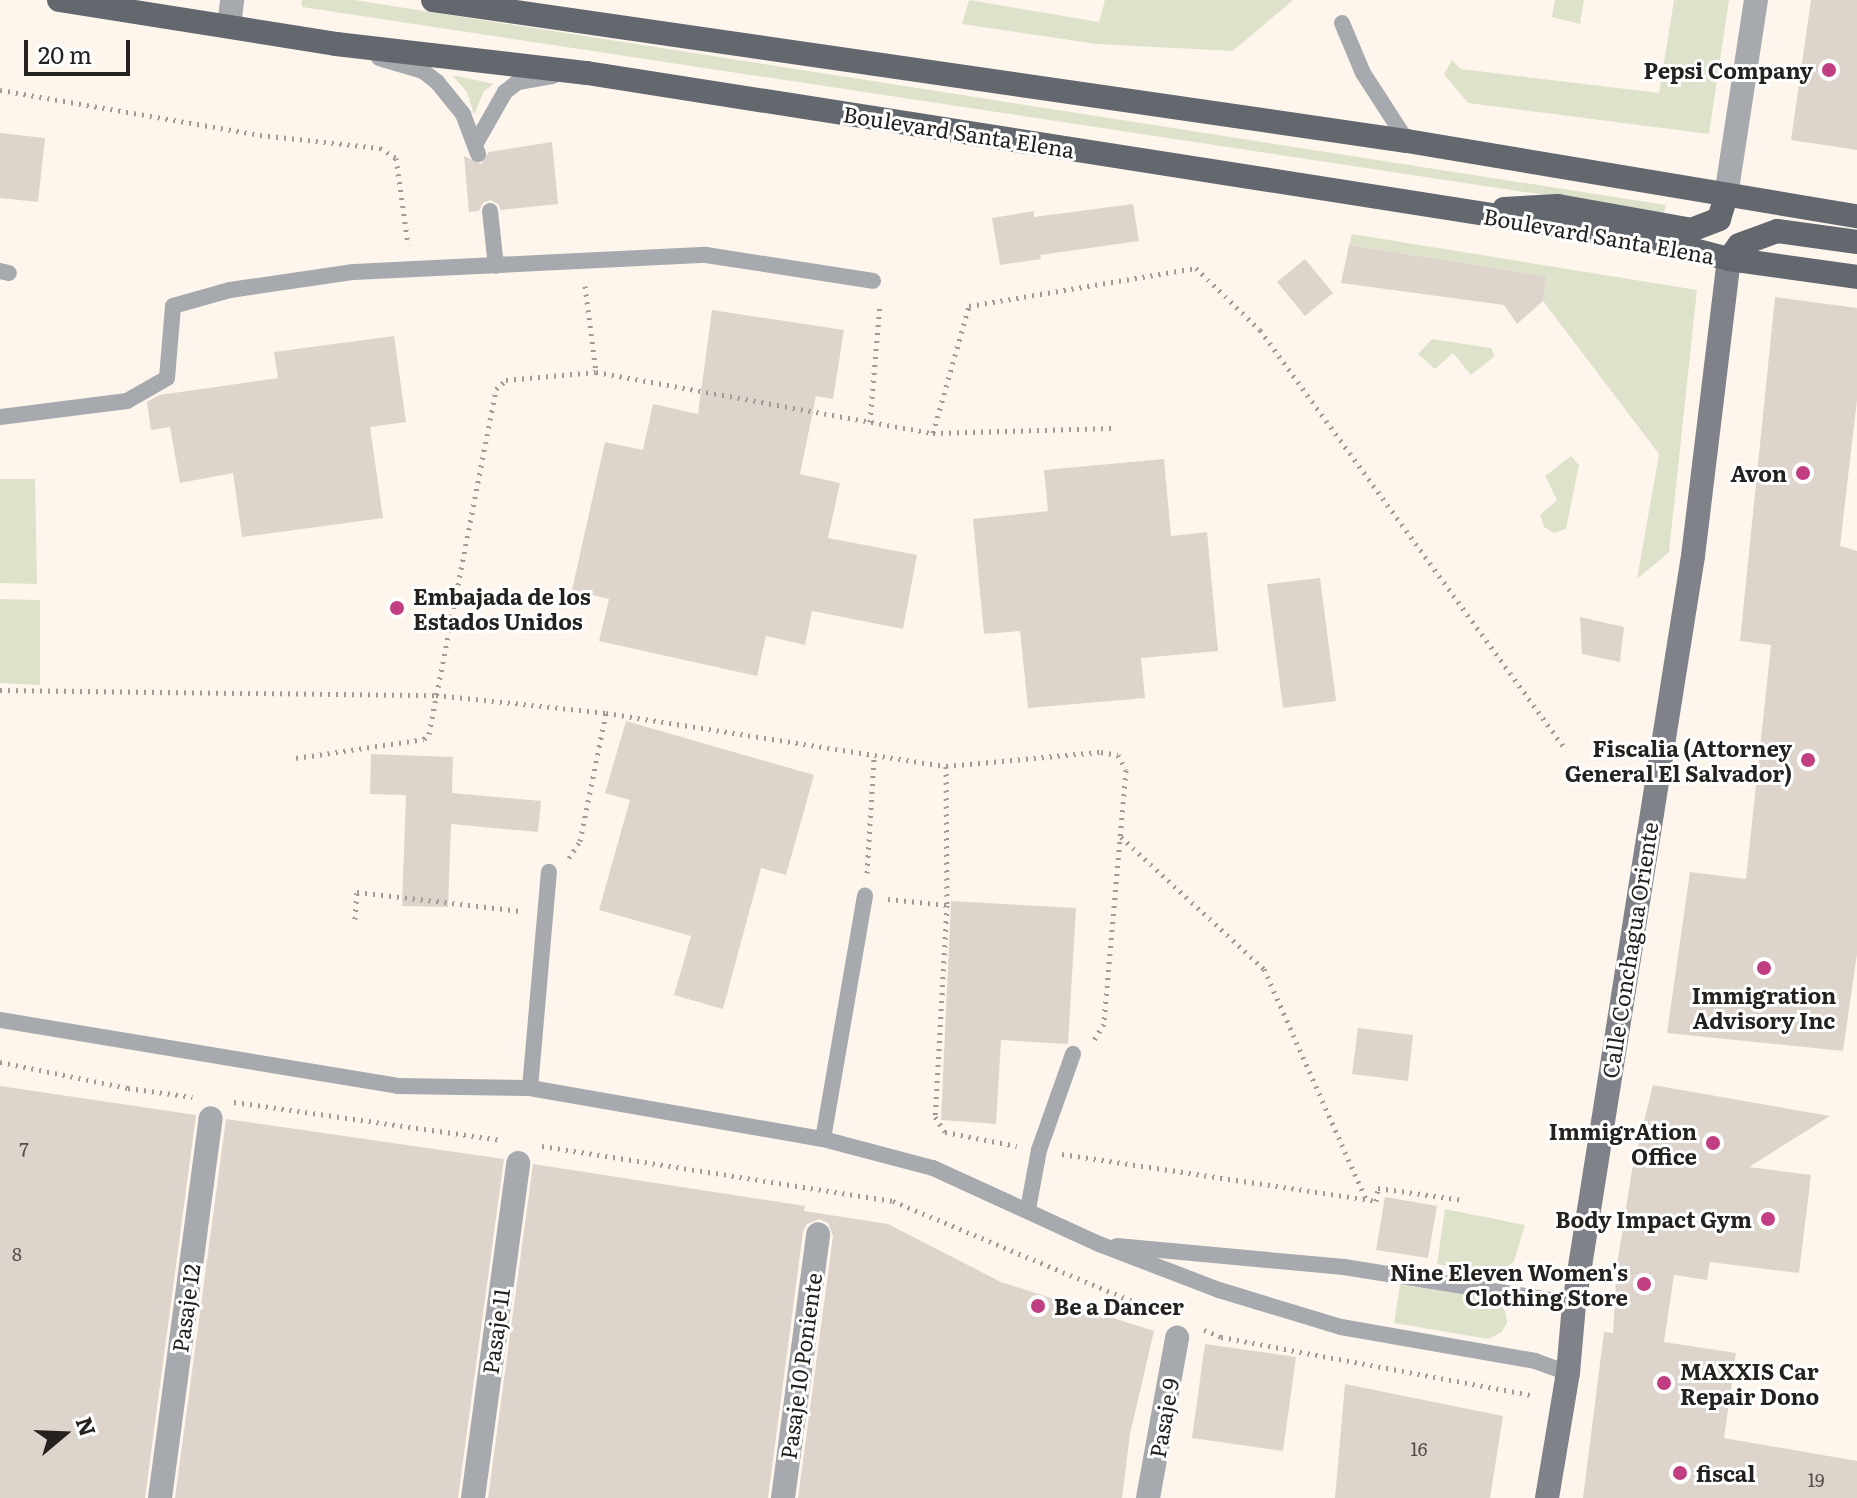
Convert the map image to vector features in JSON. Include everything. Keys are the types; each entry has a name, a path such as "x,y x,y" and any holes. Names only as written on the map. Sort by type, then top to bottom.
{"main road":[{"name":"Boulevard Santa Elena","path":"59,0 336,44 587,73 1664,242 1729,259 1857,277"},
{"path":"433,0 1407,141 1857,216"},
{"path":"1486,214 1531,205 1558,206 1691,230 1719,219 1726,196"},
{"path":"1729,259 1739,245 1777,231 1857,242"}],"street":[{"path":"229,26 232,0"},
{"path":"1726,196 1756,0"},
{"name":"Calle Conchagua Oriente","path":"1547,1498 1568,1373 1574,1304 1693,556 1729,259"},
{"name":"Pasaje 12","path":"160,1498 212,1105"},
{"name":"Pasaje 11","path":"473,1498 518,1163"},
{"name":"Pasaje 10 Poniente","path":"783,1498 818,1234"},
{"name":"Pasaje 9","path":"1148,1498 1180,1327"}],"lane":[{"path":"1342,23 1363,73 1407,141"},
{"path":"336,44 423,71 456,103 477,149 493,108 518,82 587,73"},
{"path":"490,211 496,266"},
{"path":"0,417 127,401 167,378 173,306 230,290 354,272 706,255 873,281"},
{"path":"530,1088 549,872"},
{"path":"823,1139 865,896"},
{"path":"0,1020 397,1086 530,1088 823,1139 933,1168 1099,1244 1219,1290 1341,1327 1535,1361 1568,1373"},
{"path":"1028,1209 1039,1150 1073,1054"},
{"path":"1099,1244 1344,1267 1574,1304"}],"path":[{"path":"0,90 260,135 380,148 396,158 411,269"},
{"path":"581,262 596,372"},
{"path":"933,433 969,306 1196,268 1260,330 1566,750"},
{"path":"870,422 881,317 880,297 873,281"},
{"path":"296,758 424,739 429,734 496,389 506,380 596,372 933,433 1112,428"},
{"path":"0,690 436,695 606,713 946,766 1101,752 1118,755 1126,770 1104,1024 1094,1040 1073,1054"},
{"path":"549,872 555,863 568,859 580,841 606,713"},
{"path":"874,757 865,896 947,905"},
{"path":"946,766 947,905 935,1117 945,1132 1039,1150 1366,1200 1376,1201 1378,1188 1463,1200"},
{"path":"1120,837 1264,969 1366,1200"},
{"path":"355,919 357,892 545,914"},
{"path":"0,1062 212,1105 505,1140"},
{"path":"536,1145 893,1201 1180,1327 1561,1403"}],"green space":[{"path":"302,0 354,0 1666,205 1664,213 302,7"},
{"path":"969,0 1099,22 1105,0 1293,0 1233,51 1096,44 962,24"},
{"path":"1555,0 1584,0 1580,24 1552,17"},
{"path":"1674,0 1729,0 1709,134 1468,103 1444,74 1452,60 1461,69 1659,93"},
{"path":"452,75 494,84 484,91 474,115 467,92"},
{"path":"1352,234 1697,290 1669,552 1637,579 1659,454 1543,301 1546,276 1349,245"},
{"path":"1432,339 1491,348 1495,356 1471,375 1453,353 1435,369 1418,354"},
{"path":"1571,456 1579,465 1566,529 1554,533 1544,527 1540,515 1557,500 1545,476"},
{"path":"0,479 35,479 37,584 0,583"},
{"path":"0,599 40,600 40,685 0,683"},
{"path":"1445,1209 1525,1225 1514,1261 1502,1271 1489,1274 1437,1264"},
{"path":"1400,1285 1496,1298 1505,1311 1507,1322 1502,1332 1488,1339 1394,1323"}],"building":[{"name":"Pepsi Company","path":"1811,0 1857,0 1857,150 1791,140"},
{"path":"0,133 45,138 38,202 0,198"},
{"path":"552,142 558,204 501,210 498,204 490,200 483,203 479,211 469,212 464,156 481,164 489,152"},
{"path":"1133,204 1139,241 1040,255 1041,259 1000,265 992,218 1034,211 1034,217"},
{"path":"1349,245 1546,276 1543,301 1517,324 1504,305 1341,283"},
{"path":"1305,259 1333,293 1305,316 1277,282"},
{"path":"1775,297 1857,308 1857,400 1840,546 1857,551 1857,954 1843,1051 1667,1033 1690,872 1746,879 1771,645 1740,641"},
{"path":"712,310 844,330 833,399 816,396 800,474 840,483 828,538 917,555 903,629 812,611 805,645 766,636 757,676 599,641 609,599 572,590 605,442 643,450 653,404 698,414"},
{"path":"394,336 406,422 370,427 383,518 242,537 233,473 180,483 170,427 151,430 147,402 159,395 278,378 274,352"},
{"path":"1164,459 1171,536 1207,532 1218,651 1141,658 1145,698 1028,708 1020,631 984,634 973,519 1048,511 1044,470"},
{"path":"1320,578 1336,701 1283,708 1267,584"},
{"path":"1580,617 1624,627 1620,662 1582,654"},
{"path":"626,721 814,775 786,875 761,868 723,1009 674,995 691,936 599,910 630,800 605,793"},
{"path":"371,754 453,757 452,793 541,801 538,832 451,824 448,907 402,906 406,795 370,794"},
{"path":"951,901 1076,908 1068,1044 1001,1040 996,1124 941,1120"},
{"path":"1358,1028 1413,1035 1408,1081 1352,1074"},
{"path":"1653,1085 1830,1116 1749,1167 1811,1175 1799,1273 1710,1262 1707,1280 1674,1275 1664,1342 1736,1353 1724,1438 1857,1461 1857,1498 1583,1498 1604,1332 1613,1333 1617,1265 1632,1170"},
{"path":"0,1086 196,1115 145,1498 0,1498"},
{"path":"226,1119 504,1159 458,1498 175,1498"},
{"path":"533,1164 805,1206 804,1211 888,1224 1001,1282 1154,1331 1130,1434 1122,1498 798,1498 833,1236 828,1223 819,1219 807,1224 803,1232 768,1498 488,1498"},
{"path":"1385,1197 1437,1206 1428,1258 1376,1250"},
{"path":"1205,1344 1296,1357 1283,1451 1192,1438"},
{"path":"1345,1384 1503,1416 1490,1498 1335,1498"}],"place":[{"name":"Pepsi Company","path":"1829,70"},
{"name":"Avon","path":"1803,473"},
{"name":"Embajada de los Estados Unidos","path":"397,608"},
{"name":"Fiscalia (Attorney General El Salvador)","path":"1808,760"},
{"name":"Immigration Advisory Inc","path":"1764,968"},
{"name":"ImmigrAtion Office","path":"1713,1143"},
{"name":"Body Impact Gym","path":"1768,1219"},
{"name":"Nine Eleven Women's Clothing Store","path":"1644,1284"},
{"name":"Be a Dancer","path":"1038,1306"},
{"name":"MAXXIS Car Repair Dono","path":"1664,1383"},
{"name":"fiscal","path":"1680,1473"}]}
